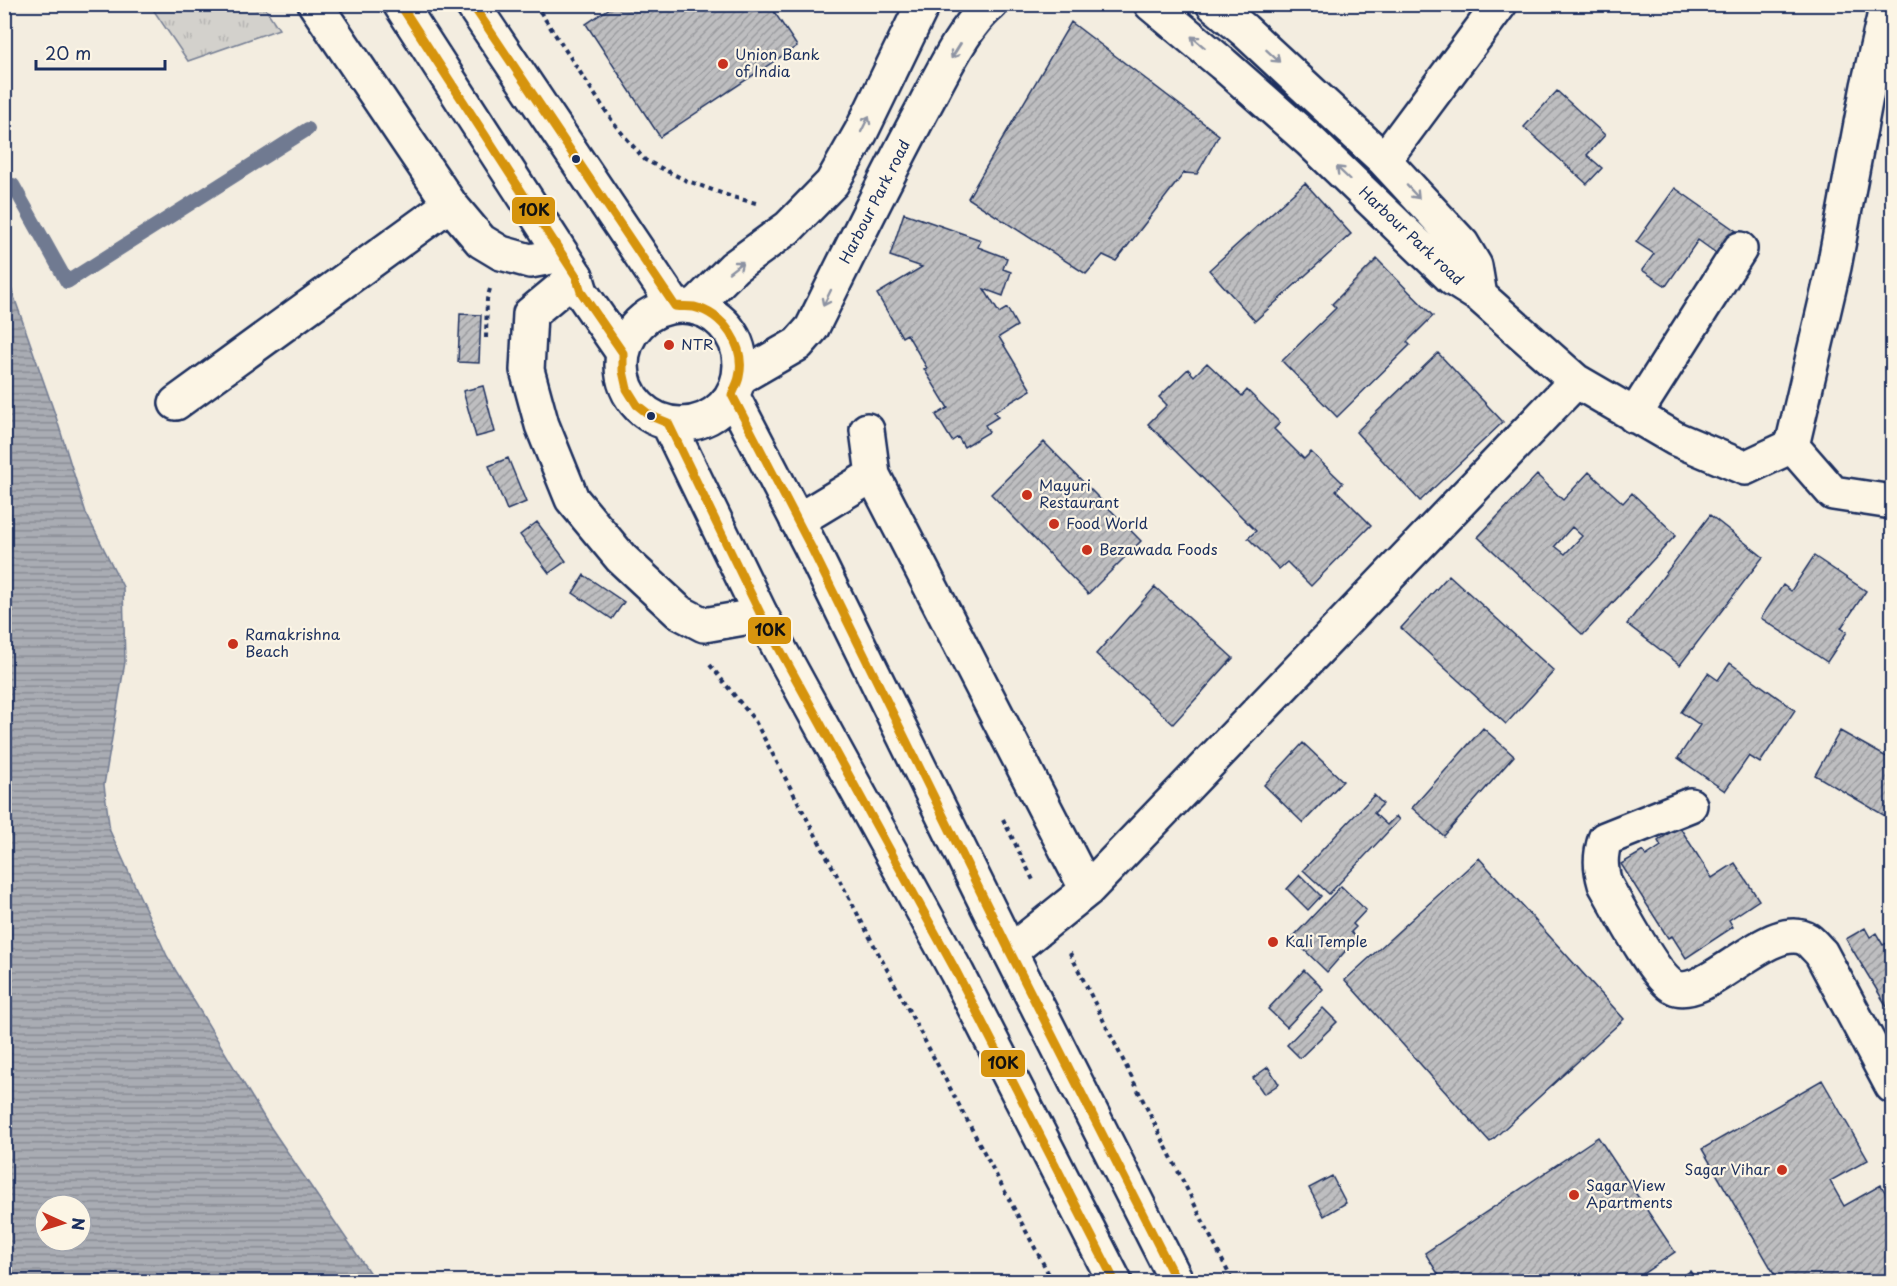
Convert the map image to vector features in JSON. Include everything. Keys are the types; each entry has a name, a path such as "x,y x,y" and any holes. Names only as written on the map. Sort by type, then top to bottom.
{"street":[{"path":"315,4 450,204 481,242 501,253 530,261 569,266"},
{"path":"400,4 569,266 581,292 623,353"},
{"path":"472,4 684,307"},
{"path":"684,307 789,227 832,183 861,132 923,4"},
{"name":"Harbour Park road","path":"735,387 798,344 812,328 891,168 941,75 979,14 991,4"},
{"name":"Harbour Park road","path":"1151,4 1310,141 1453,279 1480,296 1576,381 1676,439 1745,468 1792,446"},
{"name":"Harbour Park road","path":"1213,4 1384,160 1462,244 1475,266 1480,296"},
{"path":"1384,160 1500,4"},
{"path":"1887,4 1868,86 1834,267 1792,446 1833,493 1893,502"},
{"path":"176,403 450,204"},
{"path":"1634,416 1740,249"},
{"path":"569,266 530,314 528,370 542,425 572,499 621,558 679,612 704,625 761,615"},
{"path":"684,307 711,314 725,326 735,342 740,360 735,387 720,410 705,420 686,424 668,423 651,417 637,405 627,389 622,371 623,353 630,336 642,321 658,311 684,307"},
{"path":"1010,952 1087,890 1576,381"},
{"path":"735,387 797,521 1010,952 1177,1281"},
{"path":"668,423 761,615 957,973 1115,1281"},
{"path":"867,430 873,475 1087,890"},
{"path":"797,521 873,475"},
{"path":"1690,805 1605,839 1601,853 1600,868 1605,884 1659,974 1674,988 1691,989 1774,940 1790,937 1807,939 1821,953 1893,1086"}],"path":[{"path":"535,4 615,125 645,160 685,180 732,197 764,204"},
{"path":"486,341 488,299"},
{"path":"707,661 755,721 1053,1281"}],"green space":[{"path":"150,5 263,5 279,29 188,61"}],"shaded area":[{"path":"4,268 56,417 86,513 123,587 125,662 104,785 110,831 167,956 265,1119 375,1281 5,1281"}],"building":[{"path":"616,4 769,4 797,46 660,137 586,24"},
{"path":"1071,22 1219,135 1197,174 1184,173 1116,261 1103,255 1086,274 968,198"},
{"path":"1557,91 1605,135 1587,155 1602,168 1587,184 1524,127"},
{"path":"1305,183 1351,234 1255,321 1209,270"},
{"path":"1675,188 1739,233 1723,258 1698,240 1666,286 1642,270 1654,254 1636,242"},
{"path":"904,213 981,240 978,247 1007,258 1003,269 1011,272 1003,296 984,289 999,313 1007,308 1017,326 999,337 1031,390 994,412 998,417 985,425 989,432 964,447 958,437 952,441 936,415 948,408 924,369 927,368 907,334 902,337 877,294 922,267 890,256"},
{"path":"1377,259 1433,316 1407,342 1410,345 1337,417 1282,361 1336,308 1332,304"},
{"path":"460,314 481,315 479,363 458,362"},
{"path":"1438,353 1503,422 1420,501 1356,432"},
{"path":"1207,363 1242,396 1247,390 1280,423 1274,429 1304,459 1311,452 1343,483 1336,490 1371,525 1311,586 1287,562 1279,569 1248,538 1256,531 1148,424 1167,405 1159,397 1188,369 1194,376"},
{"path":"483,386 495,432 476,437 463,391"},
{"path":"1044,442 1141,541 1088,594 991,494"},
{"path":"508,458 526,502 507,510 489,466"},
{"path":"1589,472 1623,503 1632,493 1676,535 1583,635 1478,537 1537,475 1563,500","holes":["1572,527 1582,536 1565,554 1555,546"]},
{"path":"1710,515 1763,557 1680,665 1627,624"},
{"path":"537,522 566,561 549,573 520,535"},
{"path":"1814,556 1866,591 1841,628 1847,632 1827,662 1761,618 1783,585 1791,591"},
{"path":"584,575 624,602 612,619 573,593"},
{"path":"1449,575 1554,671 1506,724 1401,628"},
{"path":"1155,587 1233,658 1173,724 1096,654"},
{"path":"1730,663 1795,710 1760,763 1749,756 1725,791 1678,758 1700,725 1681,712 1708,673 1718,680"},
{"path":"1483,728 1514,756 1444,836 1412,808"},
{"path":"1840,731 1892,760 1892,820 1815,775"},
{"path":"1303,743 1343,781 1303,823 1264,785"},
{"path":"1374,795 1383,804 1374,813 1387,825 1396,816 1399,820 1329,894 1303,870"},
{"path":"1679,826 1712,878 1735,863 1759,900 1729,920 1733,927 1686,958 1672,936 1668,938 1621,864 1643,851 1646,856 1661,846 1658,841"},
{"path":"1479,858 1624,1019 1490,1142 1345,980"},
{"path":"1300,875 1321,896 1308,910 1287,889"},
{"path":"1341,886 1366,910 1353,924 1356,927 1351,932 1357,938 1327,972 1292,938"},
{"path":"1865,928 1870,937 1876,933 1883,945 1887,943 1892,952 1892,1015 1846,939"},
{"path":"1304,970 1323,989 1287,1027 1268,1009"},
{"path":"1323,1008 1337,1022 1300,1058 1287,1045"},
{"path":"1268,1067 1279,1084 1264,1094 1253,1078"},
{"name":"Sagar Vihar","path":"1822,1080 1868,1160 1830,1181 1844,1206 1881,1185 1892,1205 1892,1276 1883,1282 1779,1282 1702,1149"},
{"name":"Sagar View Apartments","path":"1598,1137 1675,1252 1631,1282 1443,1282 1425,1253"},
{"path":"1332,1176 1346,1203 1324,1216 1309,1188"},
{"path":"1690,1271 1698,1282 1675,1282"}],"waterway":[{"path":"13,185 67,282 308,129"}],"transit line":[{"name":"10K","path":"400,4 576,276 581,292 623,353 623,371 627,389 637,405 651,416 668,423 761,615 957,973 1115,1282"},
{"name":"10K","path":"472,4 675,306 694,307 705,311 723,324 730,333 736,344 740,366 732,395 811,547 1010,952 1177,1282"}],"place":[{"name":"Union Bank of India","path":"723,64"},
{"name":"NTR","path":"669,345"},
{"name":"Mayuri Restaurant","path":"1027,495"},
{"name":"Food World","path":"1054,524"},
{"name":"Bezawada Foods","path":"1087,550"},
{"name":"Ramakrishna Beach","path":"233,644"},
{"name":"Kali Temple","path":"1273,942"},
{"name":"Sagar Vihar","path":"1782,1170"},
{"name":"Sagar View Apartments","path":"1574,1195"}]}
